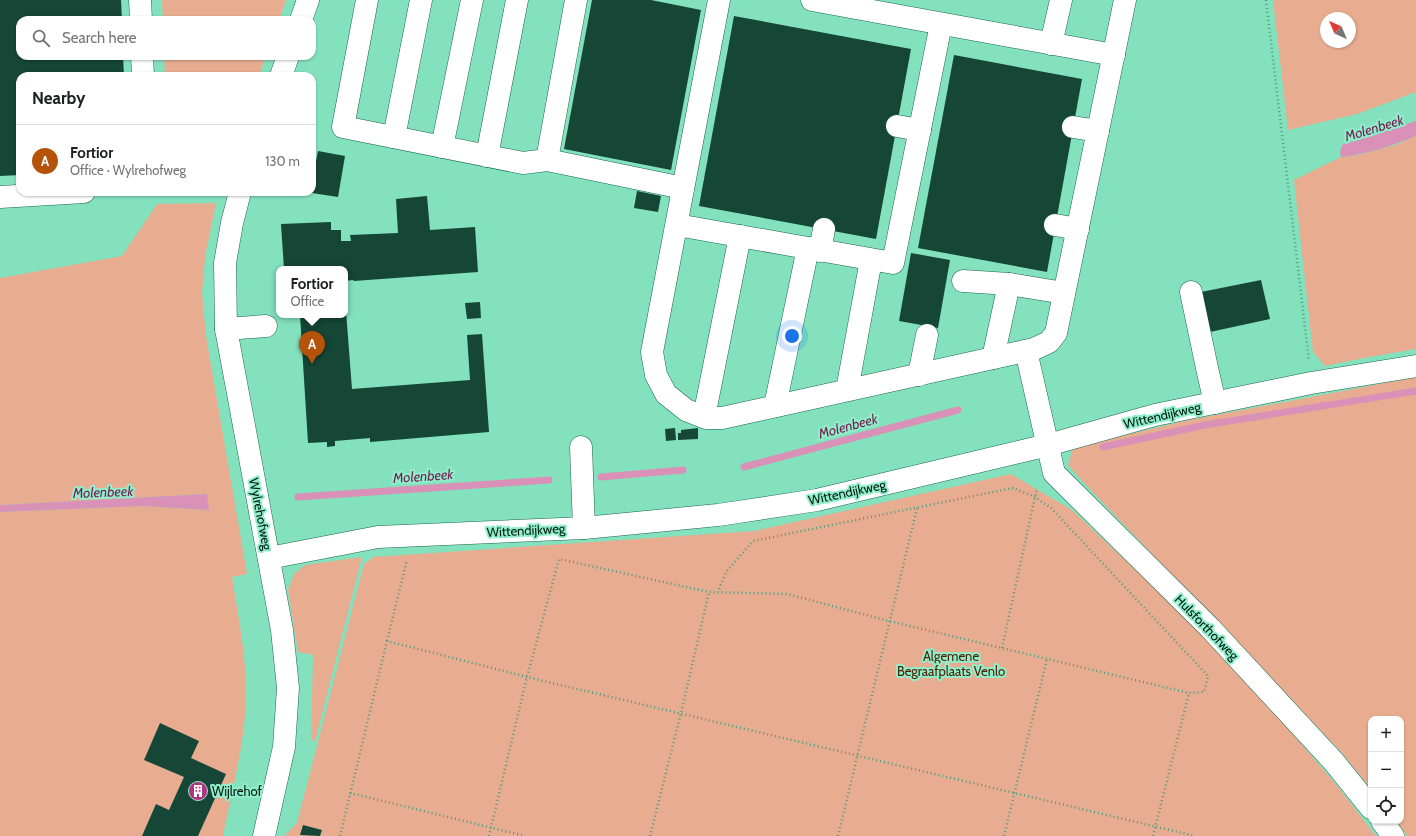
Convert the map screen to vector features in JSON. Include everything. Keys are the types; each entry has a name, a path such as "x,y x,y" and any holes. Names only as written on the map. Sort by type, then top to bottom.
{"street":[{"path":"140,0 141,16"},
{"path":"302,16 308,0"},
{"path":"367,0 343,127 523,163 547,160 684,188"},
{"path":"394,137 422,0"},
{"path":"442,147 472,0"},
{"path":"487,156 517,0"},
{"path":"547,160 576,0"},
{"path":"719,0 652,352 656,375 666,394 686,410 704,417 722,418 1026,351 1049,342 1056,333 1125,0"},
{"path":"812,0 1114,55"},
{"path":"1051,44 1061,0"},
{"path":"677,225 893,263 941,24"},
{"path":"142,60 143,72"},
{"path":"282,72 287,60"},
{"path":"897,126 920,130"},
{"path":"1073,127 1098,131"},
{"path":"0,197 17,196"},
{"name":"Wylrehofweg","path":"239,196 232,223 225,263 226,329 282,630 288,688 284,746 264,836"},
{"path":"1056,225 1078,229"},
{"path":"775,406 814,249 824,229"},
{"path":"704,417 740,236"},
{"path":"847,390 871,260"},
{"path":"963,281 1009,284 1064,293"},
{"path":"993,358 1009,284"},
{"path":"1191,292 1206,368 1215,403"},
{"path":"226,329 266,326"},
{"path":"919,374 927,335"},
{"path":"1026,351 1054,472"},
{"name":"Wittendijkweg","path":"269,558 378,537 584,528 718,514 817,500 1048,445 1155,415 1311,383 1416,366"},
{"path":"581,448 584,528"},
{"name":"Hulsforthofweg","path":"1054,472 1210,628 1334,762 1368,804"},
{"path":"1384,824 1393,836"}],"path":[{"path":"1266,0 1311,383"},
{"path":"1002,648 1036,492 1054,472"},
{"path":"489,836 527,677 559,558 709,592 787,594 890,621 1189,693 1204,692 1208,676 1051,508 1035,497 1013,488 753,541 726,572 718,592"},
{"path":"838,836 917,508"},
{"path":"340,836 408,556"},
{"path":"650,836 681,713 709,592"},
{"path":"387,641 527,677 1195,836"},
{"path":"1004,836 1047,659"},
{"path":"1153,836 1189,693"},
{"path":"350,793 525,836"}],"green space":[{"path":"162,0 286,0 280,16 163,16"},
{"path":"1273,0 1416,0 1416,92 1357,114 1288,130"},
{"path":"164,60 265,60 260,72 165,72"},
{"path":"1416,136 1416,349 1325,366 1313,352 1294,180 1341,157 1358,155 1396,145"},
{"path":"216,203 205,257 202,293 206,336 247,574 232,577 245,663 246,692 244,729 223,836 0,836 0,512 142,506 209,510 206,494 0,505 0,278 122,256 157,204"},
{"path":"1416,377 1416,836 1407,836 1399,824 1404,824 1404,716 1368,716 1368,785 1341,752 1068,465 1073,448 1184,421"},
{"name":"Algemene Begraafplaats Venlo","path":"1011,474 1072,510 1197,628 1272,710 1334,782 1376,836 284,836 297,823 364,564 373,557 754,531"},
{"path":"362,557 315,741 311,740 313,655 298,652 288,590 294,574 305,565"}],"shaded area":[{"path":"1416,121 1416,136 1379,149 1341,157 1340,152 1342,145"},
{"path":"207,494 209,510 142,506 0,512 0,505"}],"building":[{"path":"0,0 121,0 122,16 16,16 16,60 123,60 124,72 16,72 16,175 0,176"},
{"path":"592,0 651,0 701,10 671,170 564,149"},
{"path":"734,16 911,49 876,239 699,206"},
{"path":"954,55 1082,79 1047,272 918,248"},
{"path":"318,151 345,156 338,197 316,194 316,161"},
{"path":"637,191 661,196 658,212 634,208"},
{"path":"427,196 430,230 475,227 478,272 354,281 348,281 348,266 284,266 281,224 331,222 331,230 341,230 341,241 351,241 350,235 398,233 396,199"},
{"path":"911,253 950,260 938,328 899,321"},
{"path":"1261,280 1270,319 1210,332 1201,292"},
{"path":"480,302 481,318 467,319 465,303"},
{"path":"300,318 347,318 352,389 470,380 467,335 482,334 489,432 370,442 370,438 335,441 335,446 327,447 327,442 308,443"},
{"path":"675,428 676,440 666,441 665,429"},
{"path":"698,428 698,439 678,440 678,433 681,433 681,430"},
{"name":"Wijlrehof","path":"160,723 199,741 191,758 226,774 198,836 142,836 156,804 169,810 184,777 144,760"},
{"path":"303,825 322,830 320,836 300,835"}],"waterway":[{"path":"1103,447 1205,425 1416,391"},
{"name":"Molenbeek","path":"744,467 958,410"},
{"name":"Molenbeek","path":"601,477 683,470"},
{"name":"Molenbeek","path":"298,497 549,480"}],"place":[{"name":"Fortior","path":"312,364"},
{"name":"Wijlrehof","path":"198,791"}]}
